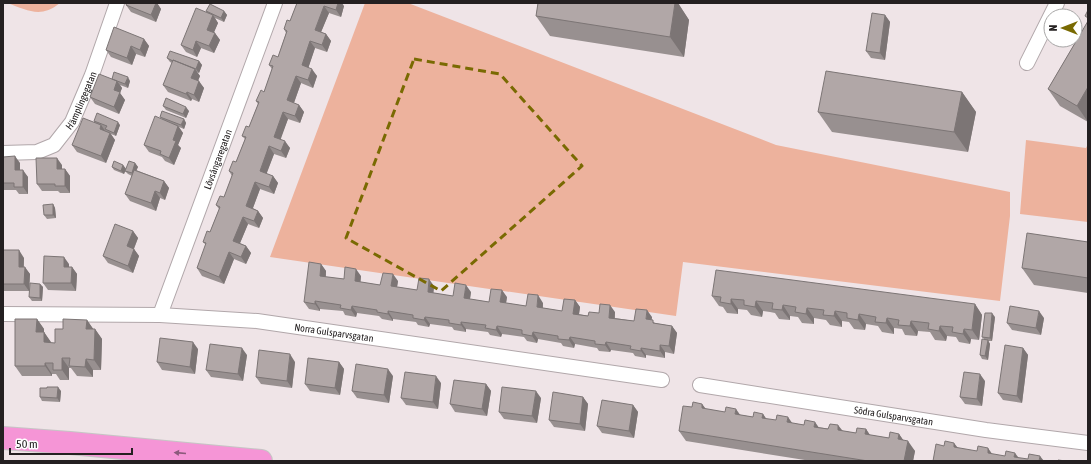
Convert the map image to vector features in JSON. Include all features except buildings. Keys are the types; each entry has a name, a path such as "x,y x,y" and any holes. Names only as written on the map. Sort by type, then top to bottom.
{"highway":[{"path":"3,438 261,461"}],"street":[{"name":"Hämplingegatan","path":"3,153 37,152 54,145 72,122 92,75 117,3"},
{"name":"Lövsångaregatan","path":"160,314 275,3"},
{"path":"1027,63 1057,3"},
{"name":"Norra Gulsparvsgatan","path":"3,314 160,314 257,321 662,380"},
{"name":"Södra Gulsparvsgatan","path":"700,386 986,430 1088,443"}],"highlighted area":[{"path":"414,59 500,74 582,166 441,291 346,238"}],"shaded area":[{"path":"7,3 60,3 46,11 34,12"},
{"path":"365,3 408,3 776,145 1010,192 1010,216 1000,301 683,262 676,316 270,257"},
{"path":"1026,140 1086,148 1088,144 1088,222 1020,214"}]}
